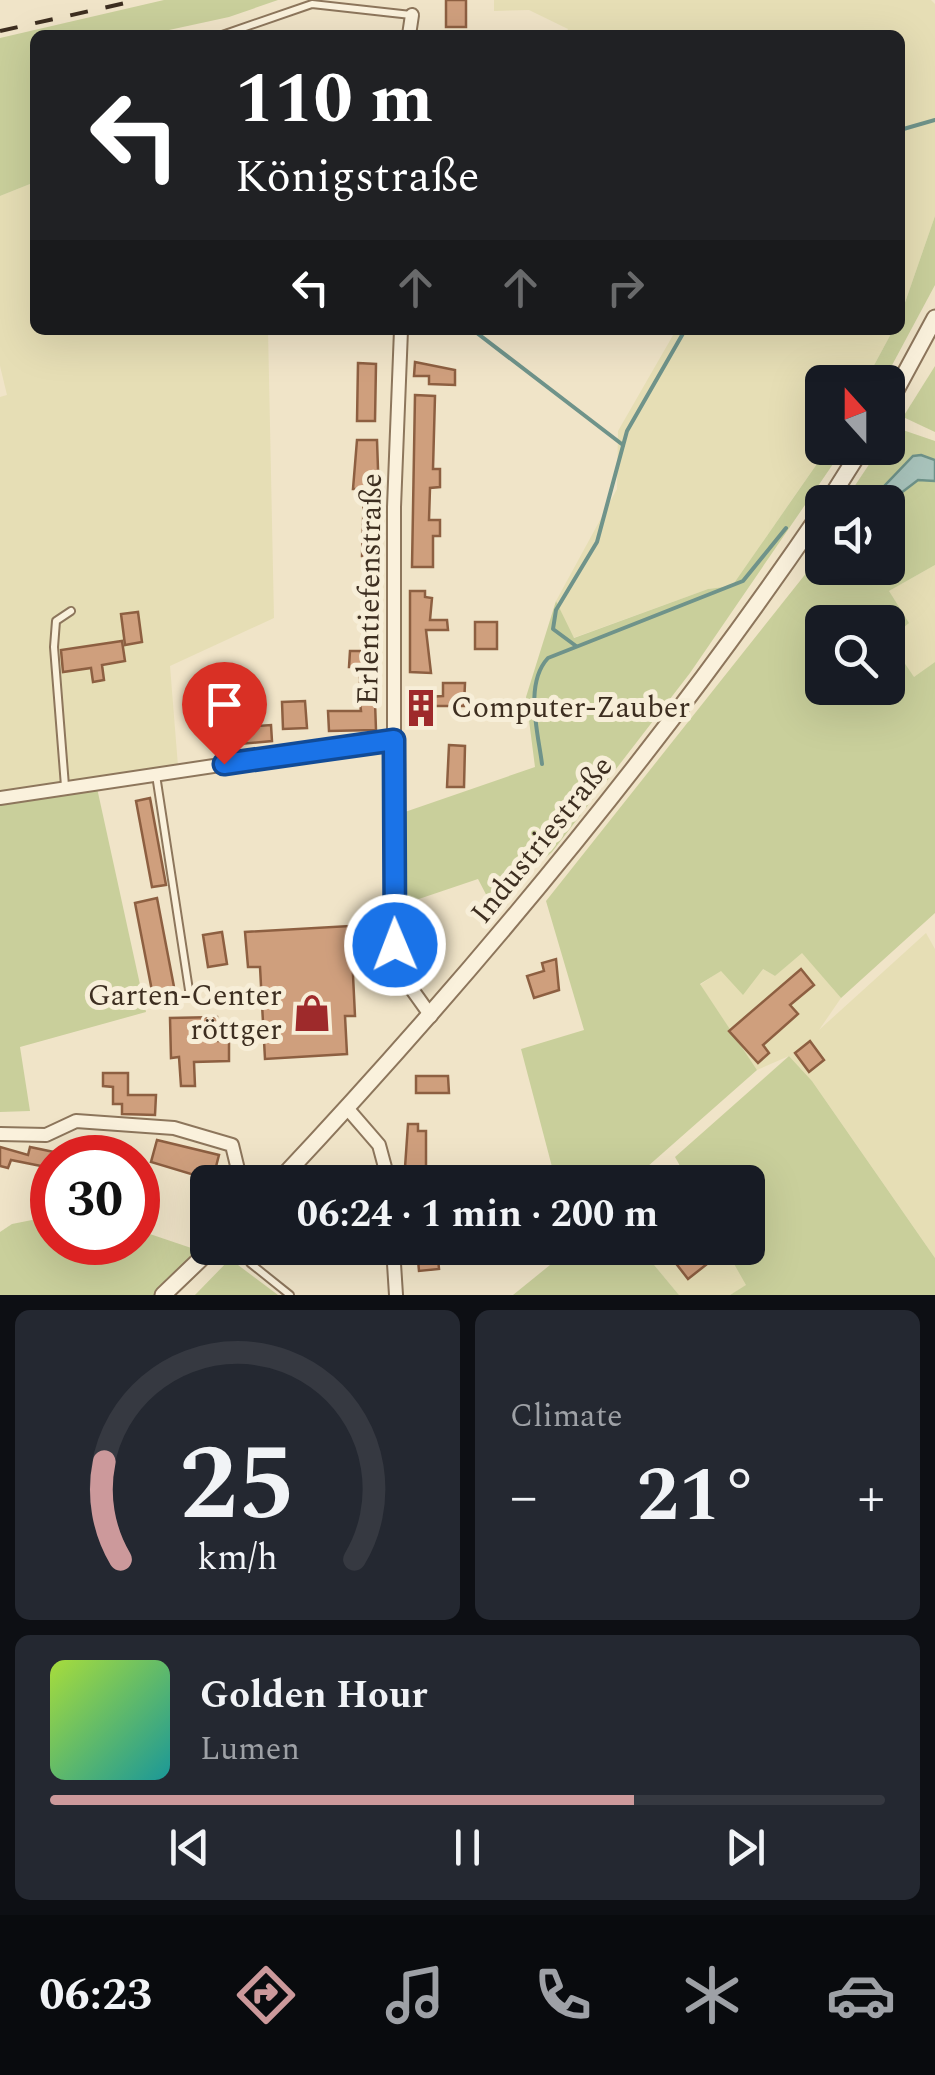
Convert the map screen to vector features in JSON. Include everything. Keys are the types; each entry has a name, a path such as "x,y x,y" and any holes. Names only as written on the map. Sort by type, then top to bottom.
{"street":[{"path":"410,30 412,15"},
{"path":"905,374 935,318"},
{"name":"Erlentiefenstraße","path":"401,335 394,507 394,740 386,850 396,967 430,1016"},
{"name":"Industriestraße","path":"294,1165 430,1016 640,764 805,535"},
{"path":"0,798 394,740"},
{"path":"347,1108 378,1145 384,1165"},
{"path":"0,1134 46,1135 76,1121 125,1128 174,1128 232,1146 237,1165"},
{"path":"163,1295 194,1265"},
{"path":"394,1265 396,1295"}],"lane":[{"path":"237,30 312,4 412,15"},
{"path":"65,787 54,647 56,621 71,611"},
{"path":"156,774 188,990"},
{"path":"252,1265 290,1295"}],"shaded area":[{"path":"494,0 931,0 935,4 935,216 905,303 905,30 568,30 529,10 494,11"},
{"path":"30,184 30,335 268,335 274,618 170,666 178,766 0,791 0,397 7,395 0,366 0,196"},
{"path":"673,335 890,335 874,365 805,365 805,465 816,465 732,586 708,589 573,638 556,601 617,489 618,431"},
{"path":"935,565 935,662 914,678 905,664 905,605 889,605 889,591"},
{"path":"926,933 935,949 935,1258 812,1081 789,1056 757,1070 700,985 721,970 763,969 775,976 802,952 841,998 819,1030"},
{"path":"654,1265 735,1265 747,1285 730,1295 679,1295"}],"green space":[{"path":"164,0 278,0 229,17 169,30 35,30"},
{"path":"30,31 30,184 0,196 0,38"},
{"path":"935,216 935,285 892,365 874,365 890,335 905,335 905,303"},
{"path":"935,366 935,432 905,418"},
{"path":"905,431 935,441 935,460 905,468 887,485 855,485 869,465 905,465"},
{"path":"816,465 832,465 819,485 805,485 805,505 690,673 552,852 492,906 478,879 401,905 402,813 535,767 526,697 556,601 574,638 708,589 732,586"},
{"path":"919,480 935,481 935,565 905,582 905,490"},
{"path":"805,575 805,585 900,585 889,591 898,605 805,605 805,705 905,705 905,664 914,677 935,662 935,913 841,998 802,953 775,976 763,969 743,995 721,971 700,984 757,1070 649,1165 552,1165 521,1049 584,1030 546,901"},
{"path":"97,788 146,1012 20,1047 30,1111 0,1112 0,805"},
{"path":"789,1056 812,1081 935,1258 935,1295 730,1295 746,1285 735,1265 765,1265 765,1165 679,1165 675,1157"},
{"path":"30,1220 30,1265 160,1265 160,1237 190,1248 190,1265 201,1265 168,1295 0,1295 0,1232 12,1224"},
{"path":"224,1265 238,1265 278,1295 195,1295"},
{"path":"550,1265 654,1265 679,1295 513,1295"}],"water":[{"path":"913,456 935,460 935,481 918,480 905,490 905,485 885,485 905,465"}],"building":[{"path":"446,0 466,0 466,27 446,27"},
{"path":"415,362 455,370 455,385 429,384 429,376 414,376"},
{"path":"358,363 376,364 375,421 357,421"},
{"path":"415,395 435,396 433,469 440,469 440,487 430,488 429,520 440,520 440,536 433,536 433,567 412,567"},
{"path":"357,440 377,440 381,556 362,556 364,489 353,489"},
{"path":"410,591 425,591 425,597 432,598 430,620 447,620 448,630 426,630 431,673 410,672"},
{"path":"138,612 142,642 125,645 121,614"},
{"path":"475,622 497,622 497,649 475,649"},
{"path":"122,641 125,661 102,665 104,680 93,682 91,668 63,672 61,650"},
{"path":"350,651 376,651 376,682 360,682 360,667 349,667"},
{"path":"443,683 465,683 464,706 430,706 431,718 413,719 408,698 443,696"},
{"path":"305,701 307,728 283,729 282,702"},
{"path":"375,702 376,730 329,731 328,711 361,711 360,703"},
{"path":"244,713 246,727 271,725 272,741 228,745 225,715"},
{"path":"449,745 465,746 464,787 447,787"},
{"path":"150,798 166,885 152,887 136,801"},
{"path":"157,898 175,992 153,996 135,903"},
{"path":"367,925 369,954 352,955 355,1016 345,1016 347,1054 265,1059 260,967 248,967 245,932"},
{"path":"222,932 227,964 208,967 203,935"},
{"path":"556,959 559,990 534,998 527,976 544,971 542,963"},
{"path":"801,969 814,985 790,1005 798,1014 763,1045 769,1053 758,1063 729,1031"},
{"path":"217,1017 218,1041 229,1041 229,1061 194,1062 195,1086 181,1086 179,1057 171,1058 170,1018"},
{"path":"810,1041 824,1060 809,1072 795,1053"},
{"path":"103,1073 128,1073 128,1095 156,1095 155,1115 122,1114 122,1104 113,1104 113,1087 103,1086"},
{"path":"416,1076 448,1076 449,1093 416,1093"},
{"path":"408,1124 418,1124 418,1131 426,1131 426,1165 405,1165"},
{"path":"160,1141 219,1155 216,1165 190,1165 190,1174 160,1165"},
{"path":"0,1147 28,1155 30,1147 30,1164 11,1160 8,1168 0,1166"},
{"path":"418,1265 439,1265 439,1269 419,1271"},
{"path":"677,1265 706,1265 688,1279"}],"waterway":[{"path":"905,129 935,120"},
{"path":"480,335 623,445"},
{"path":"576,646 553,629 556,610 597,542 627,431 682,335"},
{"path":"542,764 534,695 536,681 548,658 743,581 786,528"}],"railway":[{"path":"0,31 139,0"}],"place":[{"name":"Computer-Zauber","path":"421,708"},
{"name":"Garten-Center röttger","path":"312,1013"}],"route":[{"path":"224,764 394,740 395,945"}]}
